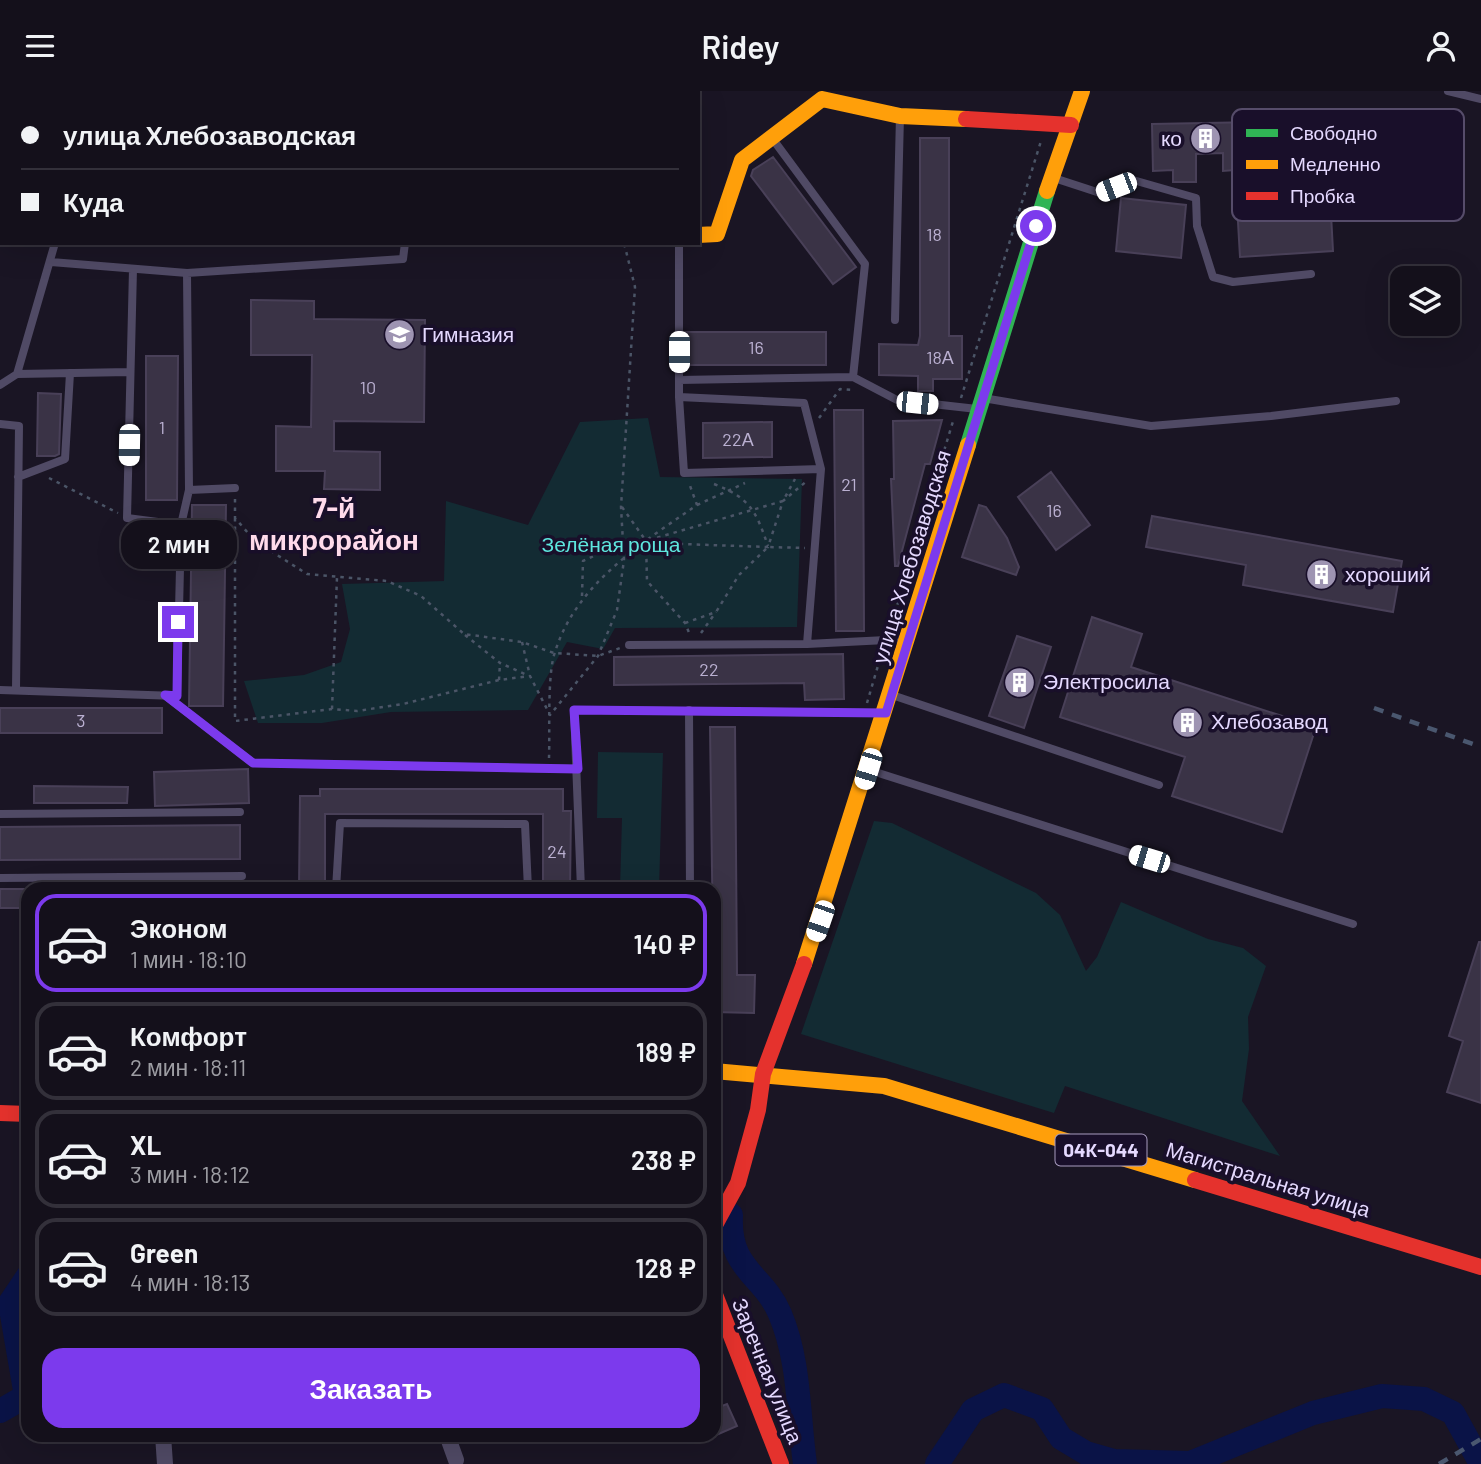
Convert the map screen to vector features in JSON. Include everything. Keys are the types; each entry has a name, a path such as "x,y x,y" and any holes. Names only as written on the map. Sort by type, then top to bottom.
{"street":[{"name":"улица Хлебозаводская","path":"721,1214 738,1183 758,1110 764,1074 798,989 892,695 1051,177 1082,91"},
{"path":"700,235 717,234 742,160 822,95 900,116 1071,125"},
{"name":"Магистральная улица","path":"721,1071 884,1086 1481,1267"},
{"path":"0,1113 21,1114"},
{"name":"Заречная улица","path":"721,1310 781,1464"},
{"path":"163,1442 165,1464"},
{"path":"450,1442 456,1460"}],"lane":[{"path":"1448,91 1481,99"},
{"path":"895,320 900,116"},
{"path":"772,137 864,264 853,377"},
{"path":"1051,177 1100,193 1133,180 1196,198 1197,226 1213,277 1233,282 1311,274"},
{"path":"17,374 55,245"},
{"path":"51,262 187,273 403,259 405,245"},
{"path":"679,245 679,397 684,473 821,469"},
{"path":"133,269 127,518 181,525"},
{"path":"0,690 177,696 181,525 189,490 187,273"},
{"path":"0,385 17,374 130,372"},
{"path":"18,477 65,459 70,373"},
{"path":"679,380 853,377 897,400 982,404 1151,426 1271,416 1396,401"},
{"path":"679,397 804,403 821,469 807,644"},
{"path":"0,424 19,426 16,691"},
{"path":"189,490 235,488"},
{"path":"629,645 807,644 908,639"},
{"path":"165,695 253,763 578,769"},
{"path":"892,695 1159,785"},
{"path":"581,882 574,710 886,713"},
{"path":"689,710 691,882"},
{"path":"868,769 1353,924"},
{"path":"0,814 240,812"},
{"path":"337,882 340,823 525,824 528,882"},
{"path":"0,877 243,876"}],"path":[{"path":"550,715 598,656 617,610 624,560 621,507 635,287 624,245"},
{"path":"811,429 840,389 878,390"},
{"path":"694,644 739,575 768,547 783,501 800,469"},
{"path":"646,541 756,512 783,501 821,469"},
{"path":"549,769 554,653 582,598 646,541 698,505 770,470"},
{"path":"35,471 127,518"},
{"path":"684,473 698,505"},
{"path":"707,481 730,490 756,512 768,547"},
{"path":"235,488 235,721 332,709 357,711 403,704 499,680 530,676"},
{"path":"621,507 646,541 647,581 685,623 694,644"},
{"path":"235,518 255,541 307,574 387,581 421,596 500,663 530,676"},
{"path":"582,598 583,561 623,542 814,548"},
{"path":"332,709 337,576"},
{"path":"685,623 716,612"},
{"path":"464,634 522,642 554,653 598,656 629,645"},
{"path":"522,642 530,676 550,715"},
{"path":"499,680 500,663"}],"green space":[{"name":"Зелёная роща","path":"648,418 660,477 802,479 797,627 615,628 603,649 567,642 528,710 391,712 322,723 258,723 244,681 304,675 341,662 350,629 342,584 444,581 446,501 528,525 580,422"},
{"path":"598,752 663,753 659,882 620,882 622,818 597,818"},
{"path":"874,821 892,823 1036,893 1060,915 1086,971 1097,957 1121,902 1208,939 1243,948 1266,966 1248,1017 1249,1049 1242,1101 1280,1156 1065,1086 1054,1113 801,1034"}],"building":[{"path":"1232,122 1232,170 1223,171 1223,153 1196,154 1196,182 1173,182 1173,170 1153,171 1152,124"},
{"path":"920,138 949,138 949,336 962,336 962,379 933,379 933,391 918,391 918,376 879,375 879,344 918,345 920,336"},
{"path":"773,157 856,267 833,284 751,176 753,170"},
{"path":"1121,198 1186,205 1181,258 1116,251"},
{"path":"1238,221 1331,221 1333,251 1240,257"},
{"path":"251,300 314,301 314,319 425,320 424,422 334,421 334,451 380,452 380,490 324,489 325,471 276,471 276,426 311,427 312,355 251,355"},
{"path":"686,332 826,332 826,365 686,365"},
{"path":"146,356 178,356 177,500 146,500"},
{"path":"38,393 61,394 59,454 55,456 37,456"},
{"path":"834,410 863,410 864,631 836,631"},
{"path":"942,420 930,464 925,464 898,566 895,566 891,479 894,479 893,421"},
{"path":"772,422 772,457 703,458 703,423"},
{"path":"1051,472 1090,525 1056,550 1018,497"},
{"path":"192,505 226,505 223,706 189,706"},
{"path":"979,505 986,507 1007,538 1019,567 1016,575 962,557"},
{"name":"хороший","path":"1152,516 1402,561 1393,612 1243,585 1246,565 1146,547"},
{"name":"Хлебозавод","path":"1092,617 1142,634 1131,667 1316,727 1282,832 1172,796 1185,757 1060,717"},
{"name":"Электросила","path":"1017,636 1051,647 1024,728 989,716"},
{"path":"843,654 844,699 805,700 804,683 614,685 614,657"},
{"path":"0,708 162,708 162,733 0,733"},
{"path":"710,727 735,727 737,975 755,975 754,1013 721,1012 721,882 712,882"},
{"path":"248,769 249,803 155,806 154,772"},
{"path":"34,786 128,787 127,803 34,803"},
{"path":"320,789 563,789 563,811 571,811 570,882 543,882 543,814 325,814 325,882 299,882 300,796 320,796"},
{"path":"240,825 240,859 0,860 0,827"},
{"path":"0,889 21,889 21,908 0,908"},
{"path":"1479,942 1481,1103 1447,1092 1463,1041 1449,1036"},
{"path":"727,1404 737,1426 721,1433 721,1406"}],"waterway":[{"path":"721,1213 731,1215 735,1248 748,1270 773,1301 787,1332 795,1369 805,1464"},
{"path":"21,1286 10,1303 21,1367"},
{"path":"937,1464 973,1410 1004,1395 1042,1409 1061,1438 1086,1453 1114,1461 1190,1463 1313,1413 1382,1396 1424,1399 1453,1413 1481,1464"},
{"path":"0,1411 21,1399"}],"railway":[{"path":"1374,708 1481,747"},
{"path":"1439,1464 1481,1439"}],"traffic: fast":[{"path":"968,445 1047,191"}],"traffic: slow":[{"path":"1047,191 1082,91"},
{"path":"700,235 717,234 742,160 822,99 900,116 966,119"},
{"path":"804,964 968,445"},
{"path":"721,1072 884,1086 1195,1180"}],"traffic: jam":[{"path":"966,119 1071,125"},
{"path":"721,1214 738,1183 758,1110 763,1074 804,964"},
{"path":"0,1113 21,1114"},
{"path":"1195,1180 1481,1267"},
{"path":"721,1310 781,1464"}],"place":[{"name":"ко","path":"1205,139"},
{"name":"Гимназия","path":"399,335"},
{"name":"хороший","path":"1322,575"},
{"name":"Электросила","path":"1020,682"},
{"name":"Хлебозавод","path":"1188,722"}],"district":[{"name":"7-й микрорайон","path":"334,524"}],"route":[{"path":"178,622 177,696 165,695 253,763 578,769 574,710 886,713 1036,226"}]}
